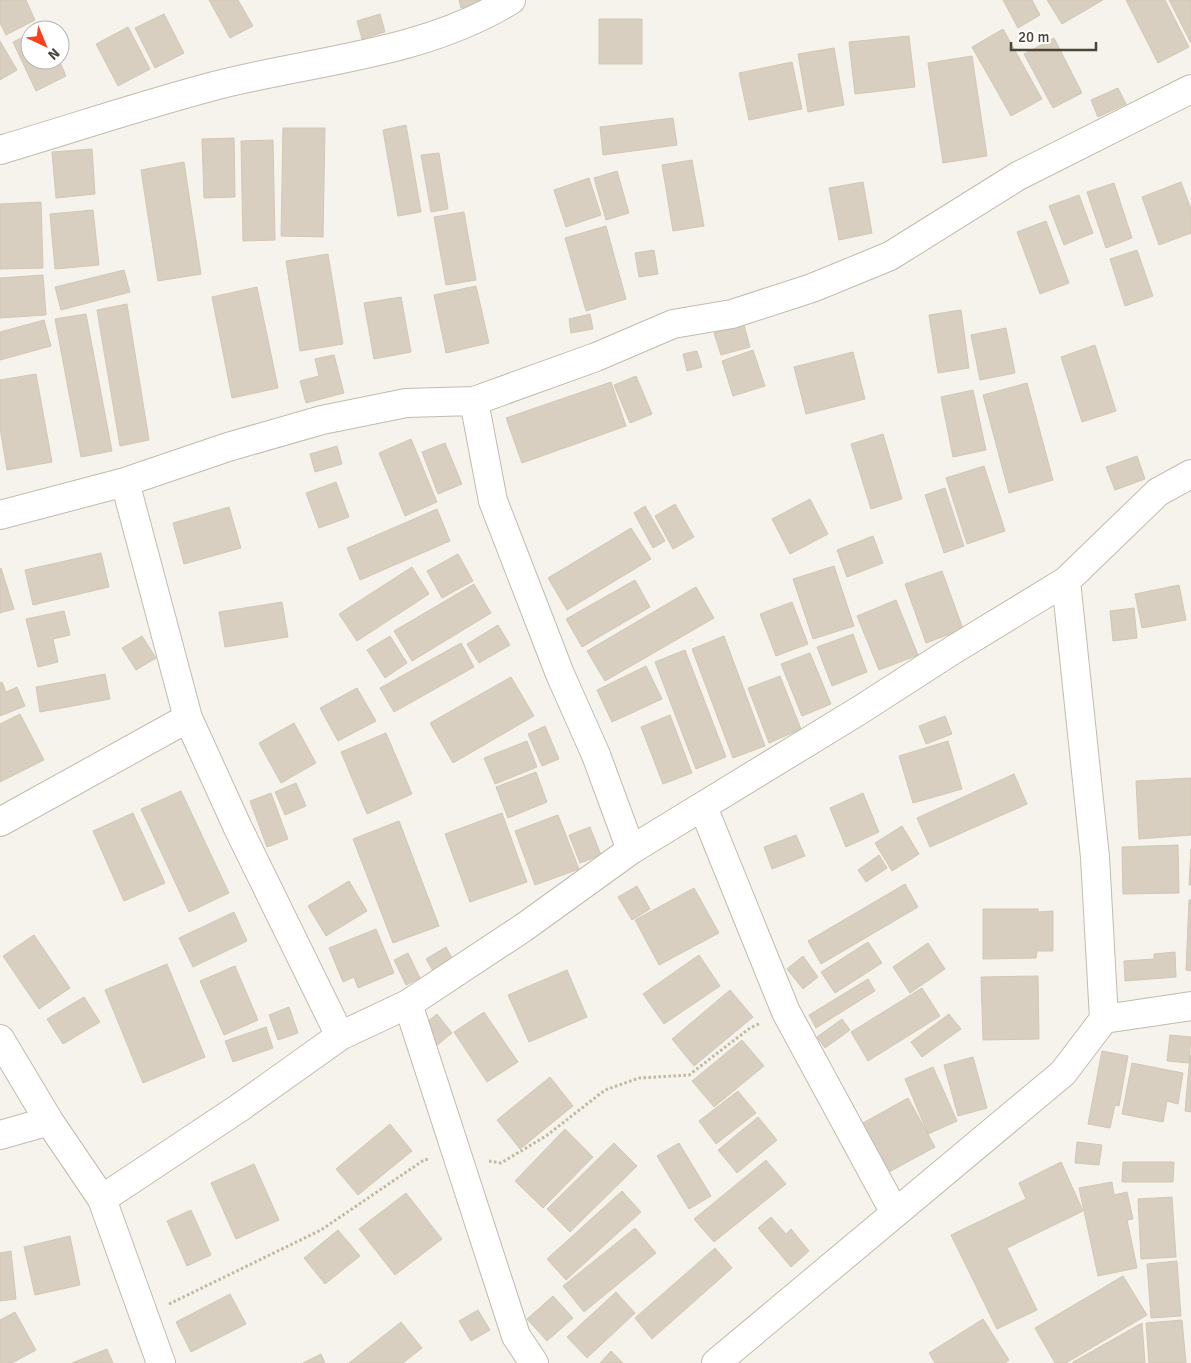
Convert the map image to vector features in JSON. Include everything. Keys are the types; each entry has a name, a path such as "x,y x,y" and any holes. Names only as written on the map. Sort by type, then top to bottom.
{"street":[{"path":"0,150 215,86 404,45 487,14 511,0"},
{"path":"0,515 125,482 228,447 322,420 406,403 474,401 596,357 673,324 732,314 812,288 890,256 1018,176 1191,89"},
{"path":"474,401 493,501 560,674 596,755 631,850"},
{"path":"102,1199 239,1108 340,1036 408,1004 523,928 631,850 1066,581 1158,492 1191,474"},
{"path":"125,482 188,718 238,828 340,1036"},
{"path":"716,1363 1063,1073 1104,1019 1095,857 1066,581"},
{"path":"0,822 188,718"},
{"path":"703,807 786,1012 895,1213"},
{"path":"408,1004 516,1336 534,1363"},
{"path":"1104,1019 1191,1006"},
{"path":"0,1039 49,1121 102,1199 162,1363"},
{"path":"0,1135 49,1121"}],"path":[{"path":"145,1316 321,1230 424,1160 457,1155 502,1163 546,1136 605,1090 638,1078 689,1075 750,1028 786,1012"}],"building":[{"path":"0,0 26,0 35,20 20,20 20,28 6,35 0,23"},
{"path":"209,0 238,0 253,26 230,38"},
{"path":"459,0 490,0 461,8"},
{"path":"1003,0 1032,0 1040,15 1018,28"},
{"path":"1047,0 1103,0 1062,24"},
{"path":"1126,0 1165,0 1189,47 1158,63"},
{"path":"1169,0 1191,0 1191,43"},
{"path":"164,14 184,53 155,68 135,28"},
{"path":"380,14 385,32 362,39 357,21"},
{"path":"599,19 642,19 642,64 599,64"},
{"path":"128,27 150,69 118,86 96,44"},
{"path":"1003,29 1042,99 1011,116 972,47"},
{"path":"909,36 915,87 855,94 849,42"},
{"path":"1054,38 1082,93 1053,108 1024,54"},
{"path":"20,39 20,57 13,42"},
{"path":"0,41 17,70 0,80"},
{"path":"834,48 844,105 808,112 798,54"},
{"path":"972,56 987,156 943,163 928,63"},
{"path":"792,62 802,109 749,120 739,73"},
{"path":"26,70 63,70 66,76 36,91"},
{"path":"1118,88 1126,104 1098,117 1091,100"},
{"path":"673,118 677,145 603,155 600,127"},
{"path":"406,125 421,212 398,216 383,130"},
{"path":"283,128 325,128 323,237 281,236"},
{"path":"234,138 235,197 204,198 202,139"},
{"path":"273,140 275,240 243,241 241,141"},
{"path":"92,149 95,194 56,198 52,152"},
{"path":"439,153 448,209 431,212 421,155"},
{"path":"692,160 704,226 673,231 662,165"},
{"path":"184,162 201,274 158,281 141,170"},
{"path":"617,171 629,213 606,220 594,178"},
{"path":"589,178 601,215 566,227 554,190"},
{"path":"863,182 872,233 839,240 829,188"},
{"path":"1181,182 1191,209 1191,233 1159,245 1142,197"},
{"path":"1114,183 1132,238 1106,248 1087,192"},
{"path":"1079,195 1093,233 1064,245 1049,206"},
{"path":"41,202 43,268 0,269 0,204"},
{"path":"93,210 99,265 55,269 50,214"},
{"path":"464,212 476,280 446,285 434,217"},
{"path":"1046,221 1069,283 1040,294 1017,232"},
{"path":"606,226 626,299 586,311 565,238"},
{"path":"654,250 658,274 639,277 635,253"},
{"path":"1137,250 1153,296 1125,306 1110,259"},
{"path":"328,254 343,344 300,351 286,261"},
{"path":"124,270 130,292 61,310 55,287"},
{"path":"43,275 46,315 0,318 0,278"},
{"path":"476,286 489,343 446,353 434,295"},
{"path":"257,287 278,388 232,398 212,297"},
{"path":"401,297 411,352 374,359 364,303"},
{"path":"127,304 149,440 120,446 97,310"},
{"path":"961,310 969,368 938,373 929,315"},
{"path":"86,314 112,451 81,457 55,319"},
{"path":"590,314 593,329 571,333 569,319"},
{"path":"44,320 51,346 0,360 0,332"},
{"path":"744,325 750,347 721,355 714,333"},
{"path":"1006,328 1015,373 980,380 971,335"},
{"path":"1095,345 1116,411 1082,422 1061,357"},
{"path":"753,350 765,386 733,396 722,361"},
{"path":"697,351 702,367 687,371 683,354"},
{"path":"853,352 865,399 806,414 794,367"},
{"path":"334,355 344,393 306,403 300,381 319,376 315,359"},
{"path":"36,374 52,462 7,470 0,428 0,380"},
{"path":"636,376 652,414 630,423 614,385"},
{"path":"611,382 626,426 522,463 506,418"},
{"path":"1027,383 1053,480 1009,493 983,395"},
{"path":"973,390 986,450 953,457 941,397"},
{"path":"883,434 902,499 871,509 851,444"},
{"path":"411,439 437,502 405,516 379,453"},
{"path":"445,443 462,484 438,494 422,452"},
{"path":"337,446 342,464 315,472 310,454"},
{"path":"1137,456 1145,479 1115,490 1106,467"},
{"path":"984,466 1005,531 967,544 946,478"},
{"path":"336,482 349,517 319,528 306,493"},
{"path":"945,488 964,546 944,553 925,495"},
{"path":"810,499 828,534 790,554 772,519"},
{"path":"675,504 694,537 673,549 655,516"},
{"path":"645,506 665,541 653,548 634,513"},
{"path":"229,507 241,548 184,564 173,523"},
{"path":"437,509 450,541 360,580 347,548"},
{"path":"631,528 651,559 567,610 548,578"},
{"path":"873,536 883,563 847,577 837,550"},
{"path":"101,553 109,587 33,605 25,570"},
{"path":"458,554 473,581 442,598 427,571"},
{"path":"834,566 854,626 813,639 793,579"},
{"path":"412,567 429,594 357,641 339,614"},
{"path":"0,569 14,609 0,613"},
{"path":"942,571 963,629 926,643 905,584"},
{"path":"635,580 650,607 582,647 566,619"},
{"path":"474,584 491,613 412,661 394,631"},
{"path":"1179,585 1186,620 1142,628 1135,594"},
{"path":"696,587 714,618 605,681 587,651"},
{"path":"896,600 918,655 879,670 857,616"},
{"path":"282,602 288,637 225,647 219,612"},
{"path":"792,602 808,644 776,656 760,614"},
{"path":"1134,608 1137,638 1113,641 1110,611"},
{"path":"64,611 70,635 53,639 58,662 38,667 26,619"},
{"path":"498,625 510,645 479,663 467,644"},
{"path":"853,634 867,672 832,686 817,647"},
{"path":"142,636 156,658 136,670 122,648"},
{"path":"390,636 407,663 385,678 367,650"},
{"path":"724,636 765,746 733,758 692,649"},
{"path":"461,643 474,667 394,712 380,688"},
{"path":"685,650 726,757 696,769 655,662"},
{"path":"810,653 831,704 802,716 781,664"},
{"path":"646,666 662,699 612,722 597,690"},
{"path":"105,674 110,699 40,712 36,687"},
{"path":"780,676 801,729 769,743 748,688"},
{"path":"511,677 534,716 453,763 430,723"},
{"path":"2,682 6,692 17,687 25,706 0,716 0,683"},
{"path":"357,688 376,721 338,741 320,708"},
{"path":"20,714 44,760 0,782 0,724"},
{"path":"670,715 692,773 663,784 641,727"},
{"path":"945,716 952,734 926,744 919,726"},
{"path":"294,723 316,763 281,783 259,743"},
{"path":"545,726 559,759 542,766 528,734"},
{"path":"386,733 412,794 367,814 341,752"},
{"path":"527,741 537,767 495,784 484,758"},
{"path":"948,741 962,789 913,803 899,756"},
{"path":"536,772 547,802 508,818 496,787"},
{"path":"1014,774 1027,804 930,847 917,818"},
{"path":"1191,778 1191,835 1139,839 1136,781"},
{"path":"296,783 306,806 285,815 275,792"},
{"path":"181,791 229,893 189,912 141,809"},
{"path":"271,793 288,839 267,847 250,801"},
{"path":"863,793 879,832 846,847 830,808"},
{"path":"133,813 165,883 124,901 93,831"},
{"path":"502,813 527,882 470,902 445,834"},
{"path":"558,815 579,869 535,885 515,831"},
{"path":"399,821 439,926 393,943 353,839"},
{"path":"902,826 919,854 892,871 875,843"},
{"path":"590,827 601,855 580,863 569,835"},
{"path":"796,835 805,856 772,869 764,847"},
{"path":"1178,845 1179,893 1123,894 1122,847"},
{"path":"1191,849 1191,885 1189,885"},
{"path":"879,855 887,868 866,882 858,870"},
{"path":"349,881 367,911 326,936 308,906"},
{"path":"905,884 918,907 821,964 808,941"},
{"path":"637,886 650,909 632,920 618,897"},
{"path":"694,888 719,933 659,965 635,920"},
{"path":"1189,900 1191,900 1191,971 1186,970"},
{"path":"983,909 1038,909 1038,912 1053,911 1053,951 1037,951 1036,958 983,959"},
{"path":"234,912 247,941 193,967 179,938"},
{"path":"376,929 394,973 358,988 354,977 343,982 329,948"},
{"path":"34,935 70,988 39,1009 3,956"},
{"path":"868,942 882,963 835,993 821,972"},
{"path":"928,943 945,969 910,993 893,967"},
{"path":"446,947 453,960 433,971 426,959"},
{"path":"1175,952 1176,977 1125,981 1124,961 1154,959 1154,954"},
{"path":"408,953 420,978 406,985 394,960"},
{"path":"699,955 720,986 664,1024 643,994"},
{"path":"803,956 818,977 803,989 787,969"},
{"path":"167,964 205,1057 143,1083 105,990"},
{"path":"235,966 258,1020 224,1035 200,981"},
{"path":"567,970 587,1017 529,1042 508,995"},
{"path":"1038,976 1039,1039 983,1040 981,977"},
{"path":"868,979 875,991 816,1028 809,1015"},
{"path":"922,988 940,1016 868,1061 851,1032"},
{"path":"730,990 753,1017 694,1066 672,1039"},
{"path":"84,997 100,1022 63,1044 47,1019"},
{"path":"289,1007 298,1033 278,1040 269,1015"},
{"path":"484,1012 518,1062 487,1082 454,1032"},
{"path":"437,1014 452,1033 436,1046 421,1027"},
{"path":"949,1014 961,1029 922,1057 911,1042"},
{"path":"842,1019 850,1030 825,1048 817,1037"},
{"path":"266,1027 273,1048 233,1062 225,1041"},
{"path":"1170,1035 1191,1037 1189,1063 1167,1061"},
{"path":"742,1040 764,1066 714,1107 692,1081"},
{"path":"1102,1051 1128,1056 1119,1106 1115,1105 1110,1128 1088,1124"},
{"path":"1191,1055 1191,1112 1185,1111"},
{"path":"973,1057 987,1108 958,1116 944,1065"},
{"path":"1132,1063 1183,1073 1178,1104 1167,1101 1163,1122 1122,1114"},
{"path":"933,1067 957,1121 928,1134 905,1079"},
{"path":"550,1077 573,1106 520,1149 497,1120"},
{"path":"738,1091 756,1113 716,1144 699,1121"},
{"path":"908,1098 935,1147 878,1178 852,1129"},
{"path":"758,1117 777,1140 737,1173 718,1150"},
{"path":"390,1124 412,1151 358,1195 336,1169"},
{"path":"565,1129 593,1157 543,1208 515,1181"},
{"path":"1077,1142 1102,1145 1099,1165 1075,1163"},
{"path":"614,1143 637,1166 570,1232 547,1209"},
{"path":"679,1143 711,1196 689,1209 657,1156"},
{"path":"766,1160 786,1184 714,1242 694,1219"},
{"path":"1061,1162 1083,1211 1007,1248 1037,1310 997,1329 951,1235 1026,1199 1019,1183"},
{"path":"1123,1162 1174,1162 1173,1182 1122,1182"},
{"path":"254,1164 279,1220 236,1239 211,1183"},
{"path":"1112,1182 1114,1195 1127,1192 1133,1219 1127,1220 1137,1268 1098,1276 1079,1188"},
{"path":"622,1191 641,1212 566,1280 547,1259"},
{"path":"406,1193 442,1239 395,1275 359,1229"},
{"path":"1172,1197 1176,1257 1141,1259 1138,1199"},
{"path":"191,1210 211,1255 187,1266 167,1221"},
{"path":"771,1217 786,1234 791,1229 809,1251 791,1267 758,1228"},
{"path":"635,1228 656,1253 584,1312 563,1286"},
{"path":"338,1230 360,1256 325,1284 304,1258"},
{"path":"70,1236 80,1285 35,1295 24,1247"},
{"path":"715,1248 732,1268 652,1339 635,1318"},
{"path":"11,1251 16,1299 0,1301 0,1253"},
{"path":"1177,1261 1181,1316 1151,1318 1147,1264"},
{"path":"1123,1276 1147,1315 1066,1363 1055,1363 1035,1328"},
{"path":"616,1292 635,1313 587,1358 567,1337"},
{"path":"230,1294 246,1324 191,1352 176,1322"},
{"path":"553,1296 573,1318 547,1341 527,1319"},
{"path":"478,1310 490,1330 471,1341 459,1321"},
{"path":"15,1312 36,1350 12,1363 0,1363 0,1320"},
{"path":"983,1319 1009,1360 1005,1363 935,1363 929,1353"},
{"path":"1182,1320 1186,1363 1149,1363 1146,1323"},
{"path":"401,1322 422,1348 403,1363 349,1363"},
{"path":"1142,1323 1145,1363 1073,1363 1073,1362"},
{"path":"107,1349 113,1363 72,1363"},
{"path":"611,1351 623,1363 600,1363"},
{"path":"321,1354 325,1363 303,1363"}]}
